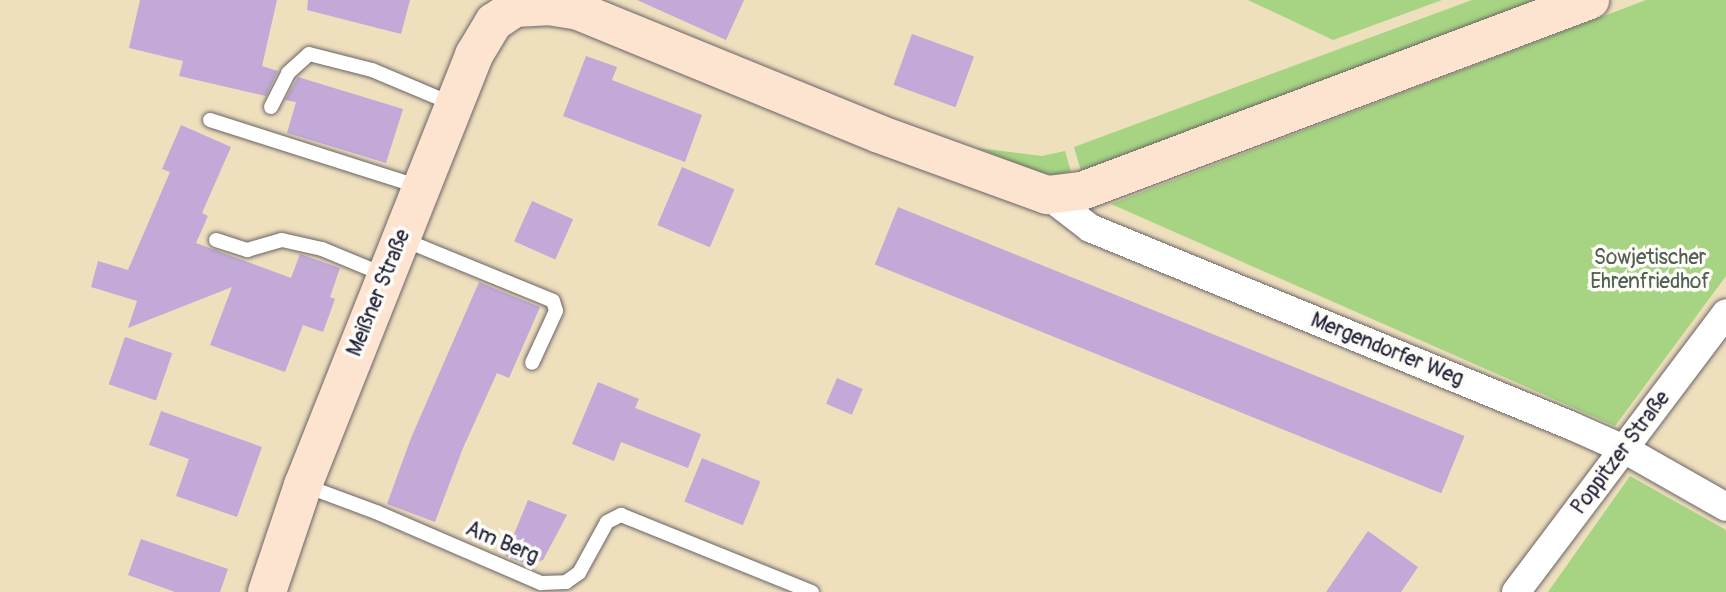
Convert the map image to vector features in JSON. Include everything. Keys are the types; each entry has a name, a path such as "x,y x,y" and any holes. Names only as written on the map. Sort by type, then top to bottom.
{"main road":[{"path":"516,4 578,11 880,134 1047,195 1083,191 1590,0"},
{"name":"Meißner Straße","path":"267,592 303,485 474,55 494,22 516,4"}],"street":[{"name":"Mergendorfer Weg","path":"1047,195 1090,228 1624,449 1726,507"},
{"name":"Poppitzer Straße","path":"1516,592 1726,313"}],"lane":[{"path":"271,107 288,73 309,54 372,70 454,105"},
{"path":"210,120 421,188"},
{"path":"401,238 553,301 556,311 532,363"},
{"path":"216,240 247,250 282,240 322,249 386,275"},
{"name":"Am Berg","path":"303,485 376,512 541,583 566,582 579,573 607,522 621,515 812,592"}],"green space":[{"path":"1248,0 1442,0 1333,40"},
{"path":"1472,0 1548,0 1314,89 1081,171 1074,147"},
{"name":"Sowjetischer Ehrenfriedhof","path":"1646,0 1726,0 1726,276 1615,426 1111,204"},
{"path":"978,148 1042,156 1065,151 1071,172 1055,175 1038,172"},
{"path":"1630,476 1726,530 1726,592 1548,592"}],"building":[{"path":"140,0 277,0 262,66 278,71 266,96 179,76 183,61 129,48"},
{"path":"308,0 410,0 401,34 307,10"},
{"path":"637,0 744,0 726,40"},
{"path":"912,34 974,57 956,107 894,85"},
{"path":"586,56 617,67 612,80 702,115 685,162 563,116"},
{"path":"298,77 403,109 386,163 287,133 296,102 285,100"},
{"path":"181,125 231,147 202,213 208,216 196,243 291,278 300,254 340,268 330,297 335,299 323,332 303,325 285,372 210,345 232,287 128,328 137,301 91,287 98,261 128,270 170,172 162,169"},
{"path":"682,167 734,189 710,247 657,225"},
{"path":"532,201 573,219 555,259 514,241"},
{"path":"898,207 1465,436 1441,493 875,264"},
{"path":"479,282 540,307 509,378 497,373 463,448 435,522 387,504 411,438"},
{"path":"125,337 172,353 156,401 109,384"},
{"path":"837,378 863,389 852,415 826,404"},
{"path":"598,382 639,399 635,408 701,434 688,468 621,442 614,461 572,444"},
{"path":"161,411 262,447 237,517 176,496 189,459 149,445"},
{"path":"702,458 760,482 743,525 684,502"},
{"path":"528,500 567,515 543,560 529,565 505,556"},
{"path":"1368,531 1418,567 1401,592 1326,592"},
{"path":"141,539 228,569 220,592 175,592 128,575"}]}
